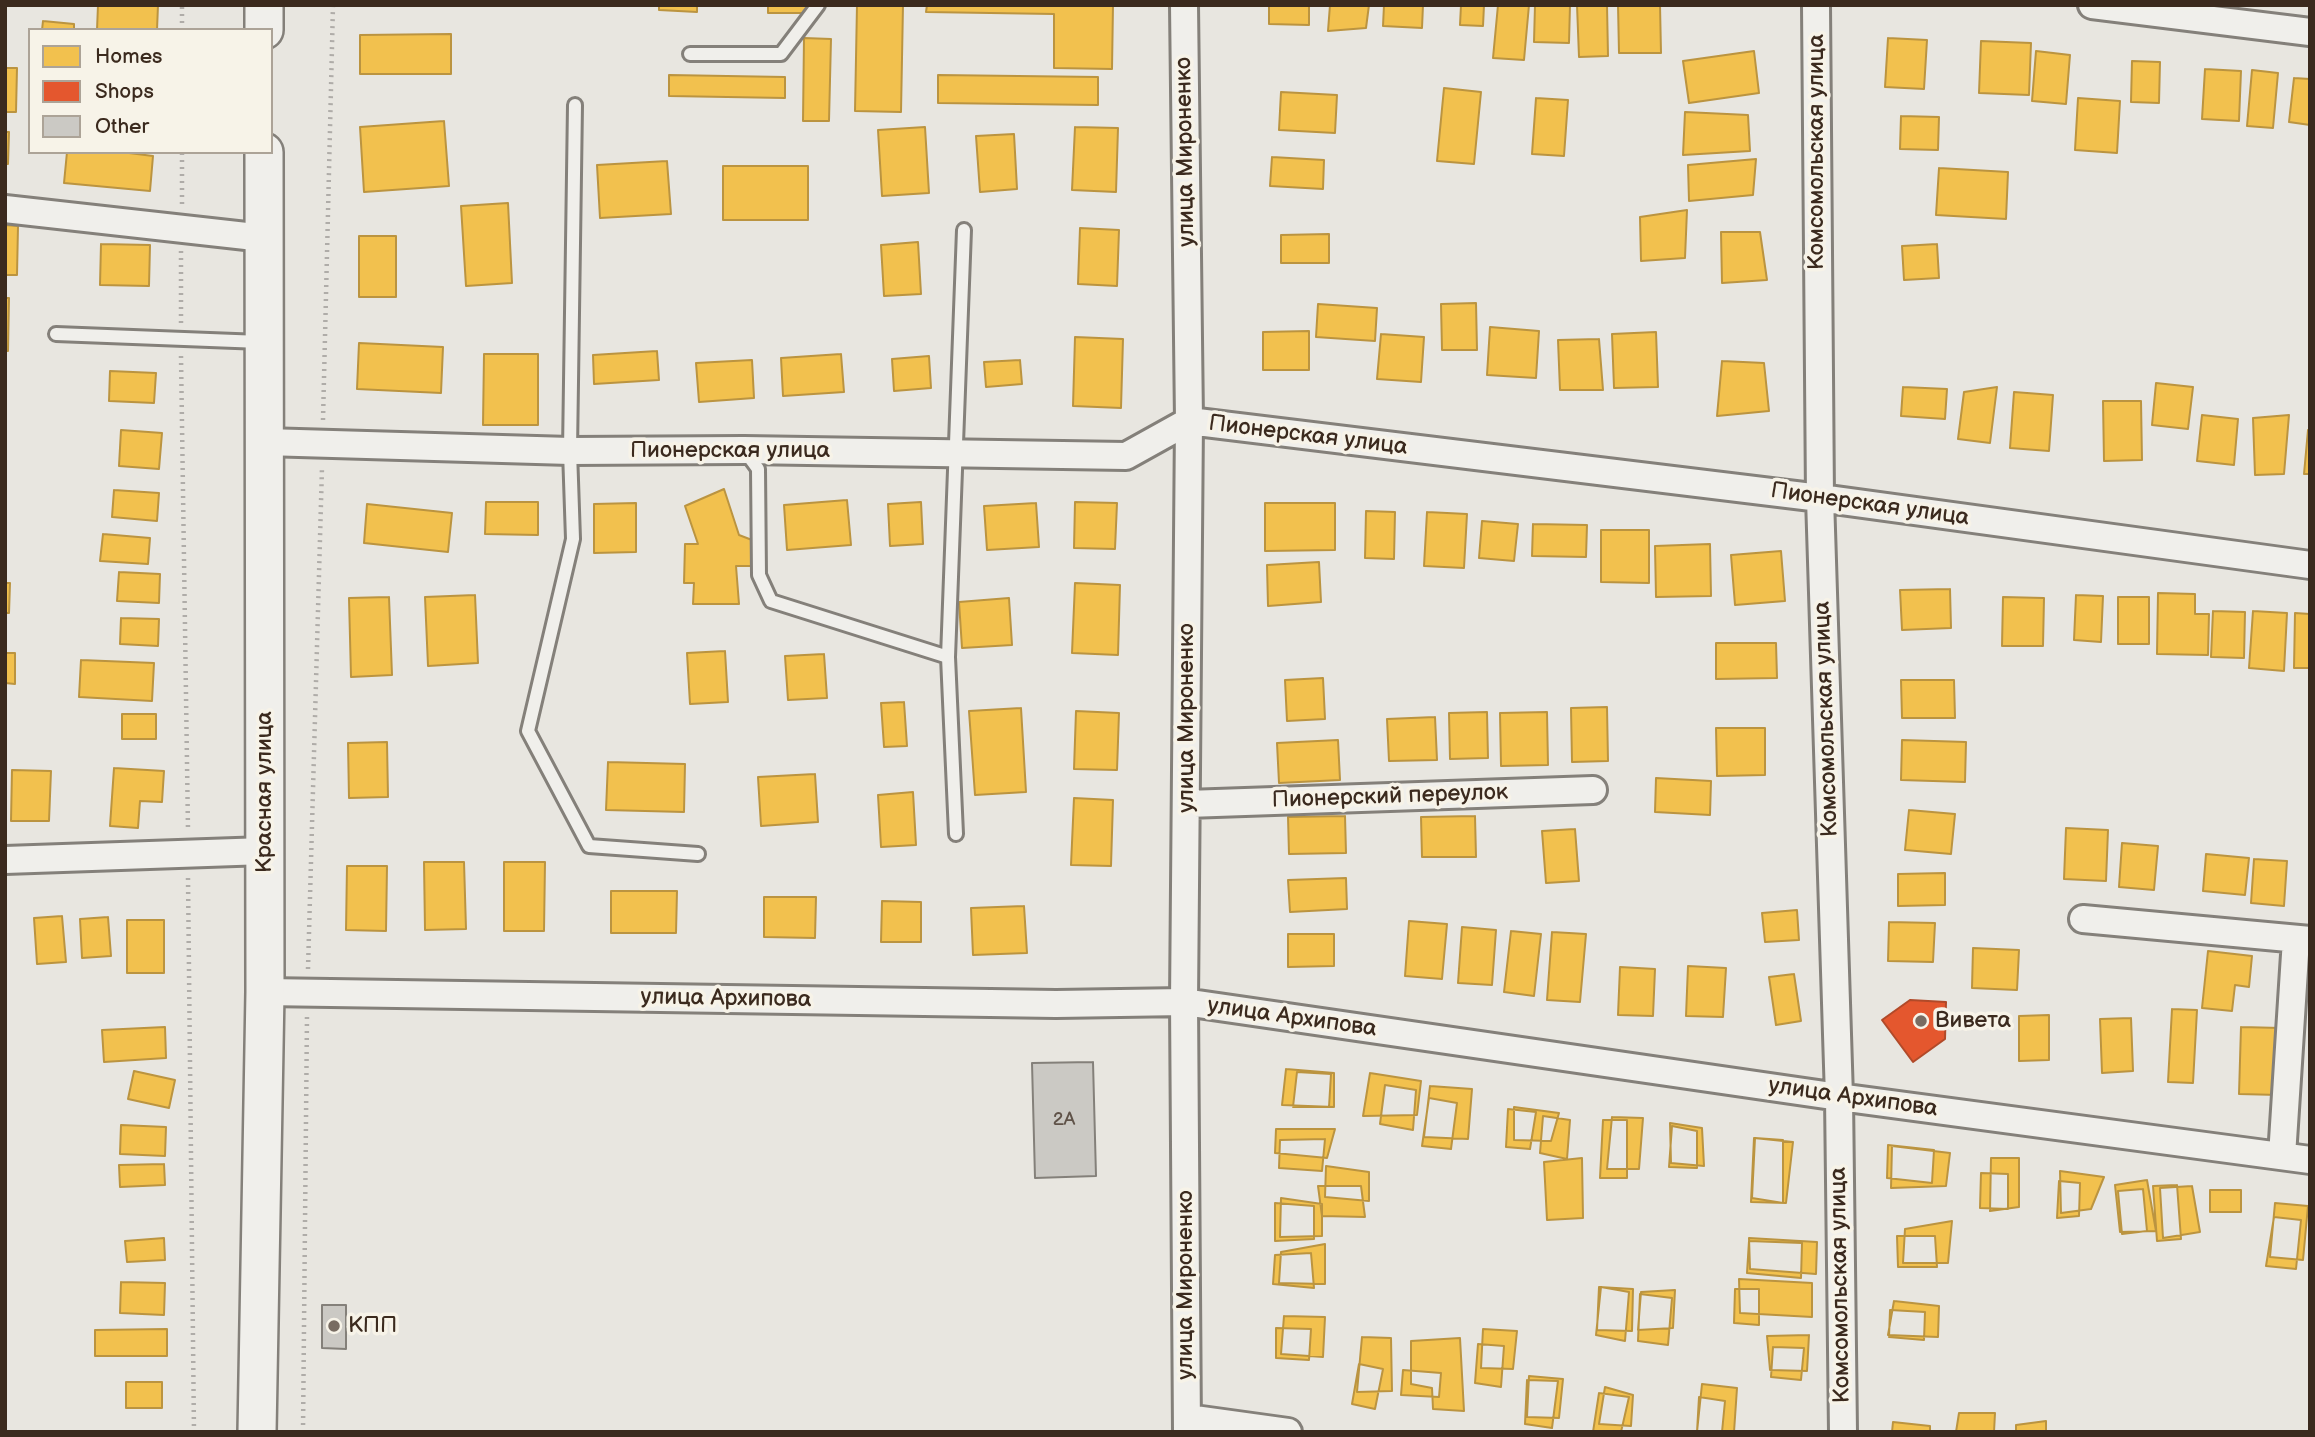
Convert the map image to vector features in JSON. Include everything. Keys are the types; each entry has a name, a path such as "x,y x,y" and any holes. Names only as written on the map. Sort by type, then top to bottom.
{"main road":[{"path":"264,5 264,28"},
{"name":"Красная улица","path":"257,1432 265,992 264,154"}],"street":[{"name":"улица Мироненко","path":"1184,5 1189,421 1184,1002 1187,1425"},
{"name":"Комсомольская улица","path":"1816,5 1820,498 1839,1097 1843,1432"},
{"path":"2092,5 2310,32"},
{"path":"5,209 264,238"},
{"name":"Пионерская улица","path":"265,442 570,451 744,450 1126,456 1189,421 1820,498 2310,565"},
{"name":"Пионерский переулок","path":"1186,804 1593,790"},
{"path":"5,860 265,850"},
{"path":"2083,919 2303,940 2282,1156"},
{"name":"улица Архипова","path":"265,992 1056,1004 1184,1002 1839,1097 2310,1160"},
{"path":"1187,1425 1288,1432"}],"lane":[{"path":"690,54 781,54 818,5"},
{"path":"575,105 570,451 573,539 528,730 589,846 698,854"},
{"path":"956,834 948,657 964,230"},
{"path":"56,334 265,342"},
{"path":"744,450 758,469 758,575 771,601 948,657"}],"path":[{"path":"182,5 182,28"},
{"path":"303,1432 307,992 333,5"},
{"path":"182,154 181,340 194,1432"}],"building: Homes":[{"path":"98,5 158,5 157,28 97,28"},
{"path":"659,5 697,5 697,12 659,10"},
{"path":"768,5 807,5 807,13 768,13"},
{"path":"857,5 903,5 901,112 855,111"},
{"path":"927,5 1113,5 1112,69 1054,68 1054,14 926,12"},
{"path":"1269,5 1309,5 1309,25 1269,24"},
{"path":"1330,5 1369,5 1366,28 1328,31"},
{"path":"1384,5 1423,5 1422,28 1383,26"},
{"path":"1461,5 1484,5 1483,26 1460,25"},
{"path":"1498,5 1529,5 1524,60 1493,58"},
{"path":"1535,5 1570,5 1569,43 1534,42"},
{"path":"1577,5 1607,5 1608,56 1579,57"},
{"path":"1618,5 1660,5 1661,53 1619,53"},
{"path":"43,21 74,24 74,28 42,28"},
{"path":"451,34 451,74 360,74 360,35"},
{"path":"804,38 831,39 829,121 803,121"},
{"path":"1888,38 1927,40 1924,89 1885,87"},
{"path":"1981,41 2031,43 2029,95 1979,93"},
{"path":"1754,51 1759,93 1689,103 1683,61"},
{"path":"2036,51 2070,55 2066,104 2032,101"},
{"path":"2132,61 2160,62 2159,103 2131,102"},
{"path":"5,68 17,68 16,112 5,112"},
{"path":"2205,69 2241,71 2239,121 2202,119"},
{"path":"2252,70 2278,73 2273,128 2247,126"},
{"path":"669,75 785,77 785,98 669,96"},
{"path":"938,75 1098,77 1098,105 938,103"},
{"path":"2294,78 2310,79 2310,125 2289,122"},
{"path":"1444,88 1481,92 1474,164 1437,161"},
{"path":"1281,92 1337,95 1335,133 1279,130"},
{"path":"1536,98 1568,100 1564,156 1532,154"},
{"path":"2078,98 2120,101 2117,153 2075,150"},
{"path":"1685,112 1748,115 1750,151 1683,155"},
{"path":"1901,116 1939,117 1938,150 1900,149"},
{"path":"444,121 449,186 364,192 360,127"},
{"path":"925,127 929,193 882,196 878,130"},
{"path":"1075,127 1118,128 1116,192 1072,190"},
{"path":"5,132 9,132 8,164 5,164"},
{"path":"1014,134 1017,189 980,192 976,136"},
{"path":"67,154 153,156 150,191 64,183"},
{"path":"1272,157 1324,160 1323,189 1270,186"},
{"path":"1756,159 1753,195 1689,201 1688,165"},
{"path":"667,161 671,214 600,218 597,165"},
{"path":"723,166 808,166 808,220 723,220"},
{"path":"1939,168 2008,172 2006,219 1936,215"},
{"path":"508,203 512,283 466,286 461,206"},
{"path":"1687,210 1685,258 1641,261 1640,217"},
{"path":"5,225 18,226 17,275 5,275"},
{"path":"1080,228 1119,230 1117,286 1078,284"},
{"path":"1721,232 1760,232 1767,280 1722,283"},
{"path":"1329,234 1329,263 1281,263 1281,235"},
{"path":"359,236 396,236 396,297 359,297"},
{"path":"918,242 921,294 884,296 881,245"},
{"path":"101,244 150,245 149,286 100,285"},
{"path":"1937,244 1939,278 1904,280 1902,246"},
{"path":"5,298 9,298 8,351 5,351"},
{"path":"1476,303 1477,350 1442,350 1441,304"},
{"path":"1318,304 1377,308 1375,341 1316,337"},
{"path":"1490,327 1539,331 1536,378 1487,375"},
{"path":"1309,331 1309,370 1263,370 1263,332"},
{"path":"1656,332 1658,387 1614,388 1612,334"},
{"path":"1381,334 1424,337 1421,382 1377,379"},
{"path":"1075,337 1123,339 1121,408 1073,406"},
{"path":"1599,339 1603,390 1560,390 1558,340"},
{"path":"359,343 443,347 441,393 357,389"},
{"path":"657,351 659,380 594,384 593,355"},
{"path":"484,354 538,354 538,425 483,425"},
{"path":"841,354 844,392 783,396 781,358"},
{"path":"929,356 931,388 894,391 892,359"},
{"path":"752,360 754,398 699,402 696,363"},
{"path":"1020,360 1022,384 986,387 984,362"},
{"path":"1722,361 1764,363 1769,411 1717,416"},
{"path":"110,371 156,373 154,403 109,401"},
{"path":"2156,383 2193,387 2188,429 2152,425"},
{"path":"1903,387 1947,389 1945,419 1901,416"},
{"path":"1997,387 1990,443 1958,439 1964,392"},
{"path":"2014,392 2053,395 2049,451 2010,448"},
{"path":"2103,401 2141,401 2142,460 2104,461"},
{"path":"2202,415 2238,419 2234,465 2197,461"},
{"path":"2289,415 2284,474 2255,475 2253,418"},
{"path":"121,430 162,433 159,469 119,466"},
{"path":"2308,430 2310,474 2304,474"},
{"path":"724,489 739,535 752,540 753,566 736,566 739,604 693,604 694,583 684,583 685,544 698,544 685,506"},
{"path":"114,490 159,493 157,521 112,517"},
{"path":"847,500 851,545 787,550 784,505"},
{"path":"486,502 538,502 538,535 485,534"},
{"path":"921,502 923,544 890,546 888,504"},
{"path":"1075,502 1117,503 1115,549 1074,548"},
{"path":"636,503 636,552 594,553 594,504"},
{"path":"1036,503 1039,547 987,550 984,506"},
{"path":"1265,503 1335,503 1335,550 1265,551"},
{"path":"367,504 452,513 448,552 364,543"},
{"path":"1366,511 1395,512 1394,559 1365,558"},
{"path":"1427,512 1467,514 1464,568 1424,566"},
{"path":"1482,521 1518,524 1514,561 1479,558"},
{"path":"1533,524 1587,525 1586,557 1532,556"},
{"path":"1601,530 1649,530 1649,583 1601,582"},
{"path":"103,534 150,538 148,564 100,561"},
{"path":"1710,544 1711,596 1656,597 1655,546"},
{"path":"1781,551 1785,601 1735,605 1731,555"},
{"path":"1319,562 1321,602 1268,606 1267,565"},
{"path":"119,572 160,574 159,603 117,601"},
{"path":"5,583 10,583 9,613 5,613"},
{"path":"1075,583 1120,585 1118,655 1072,653"},
{"path":"1950,589 1951,628 1902,630 1900,590"},
{"path":"2158,593 2195,594 2195,614 2209,614 2208,655 2157,654"},
{"path":"475,595 478,663 428,666 425,597"},
{"path":"2076,595 2103,596 2101,642 2074,640"},
{"path":"389,597 392,675 351,677 349,598"},
{"path":"2003,597 2044,598 2043,646 2002,646"},
{"path":"2118,597 2149,597 2149,644 2118,644"},
{"path":"1009,598 1012,645 962,648 959,602"},
{"path":"2213,611 2245,612 2244,658 2211,657"},
{"path":"2253,611 2287,613 2284,671 2249,668"},
{"path":"2295,613 2310,614 2310,668 2294,668"},
{"path":"121,618 159,619 158,646 120,644"},
{"path":"1716,643 1776,643 1777,678 1716,679"},
{"path":"725,651 728,702 690,704 687,653"},
{"path":"5,653 15,653 15,684 5,683"},
{"path":"824,654 827,698 788,700 785,656"},
{"path":"81,660 154,663 152,701 79,697"},
{"path":"1323,678 1325,719 1287,721 1285,680"},
{"path":"1901,680 1954,680 1955,718 1902,718"},
{"path":"904,702 907,746 884,747 881,703"},
{"path":"1607,707 1608,761 1572,762 1571,708"},
{"path":"1021,708 1026,792 975,795 969,711"},
{"path":"1076,711 1119,713 1117,770 1074,769"},
{"path":"1487,712 1488,758 1450,759 1449,713"},
{"path":"1547,712 1548,765 1501,766 1500,713"},
{"path":"122,714 156,714 156,739 122,739"},
{"path":"1435,717 1437,760 1389,761 1387,719"},
{"path":"1716,728 1765,728 1765,775 1717,776"},
{"path":"1338,740 1340,780 1279,783 1277,743"},
{"path":"1902,740 1966,742 1965,782 1901,780"},
{"path":"387,742 388,797 349,798 348,743"},
{"path":"608,762 685,764 684,812 606,810"},
{"path":"114,768 164,771 162,802 140,801 138,828 110,826"},
{"path":"12,770 51,771 49,821 11,821"},
{"path":"815,774 818,822 761,826 758,777"},
{"path":"1656,778 1711,781 1710,815 1655,812"},
{"path":"913,792 916,845 881,847 878,795"},
{"path":"1074,798 1113,800 1111,866 1071,865"},
{"path":"1909,810 1955,814 1951,854 1905,850"},
{"path":"1345,816 1346,853 1289,854 1288,817"},
{"path":"1475,816 1476,857 1422,857 1421,817"},
{"path":"2066,828 2108,830 2106,881 2064,879"},
{"path":"1575,829 1579,881 1546,883 1542,831"},
{"path":"2122,843 2158,846 2154,890 2119,887"},
{"path":"2206,854 2249,858 2245,895 2203,891"},
{"path":"2254,859 2287,861 2284,906 2251,903"},
{"path":"424,862 464,862 466,929 425,930"},
{"path":"504,862 545,862 544,931 504,931"},
{"path":"347,866 387,866 386,931 346,930"},
{"path":"1945,873 1945,905 1898,906 1898,874"},
{"path":"1346,878 1347,909 1290,912 1288,880"},
{"path":"611,891 677,891 676,933 611,933"},
{"path":"764,897 816,897 815,938 764,937"},
{"path":"882,901 921,902 921,942 881,942"},
{"path":"1024,906 1027,953 973,955 971,908"},
{"path":"1797,910 1799,940 1765,942 1762,913"},
{"path":"62,916 66,962 37,964 34,918"},
{"path":"108,917 111,956 82,958 80,919"},
{"path":"127,920 164,920 164,973 127,973"},
{"path":"1409,921 1447,924 1442,979 1405,976"},
{"path":"1889,922 1935,923 1933,962 1888,961"},
{"path":"1462,927 1496,930 1492,985 1458,983"},
{"path":"1511,931 1541,934 1534,996 1504,992"},
{"path":"1552,932 1586,934 1580,1002 1547,1000"},
{"path":"1288,934 1334,934 1334,966 1288,967"},
{"path":"1973,948 2019,950 2017,990 1972,988"},
{"path":"2208,951 2252,956 2249,987 2235,985 2232,1011 2202,1008"},
{"path":"1688,966 1726,968 1723,1017 1686,1016"},
{"path":"1620,967 1655,969 1653,1016 1618,1015"},
{"path":"1794,974 1801,1021 1776,1025 1769,977"},
{"path":"2172,1009 2197,1010 2193,1083 2168,1082"},
{"path":"2049,1015 2049,1060 2019,1061 2019,1016"},
{"path":"2131,1018 2133,1071 2102,1073 2100,1019"},
{"path":"165,1027 166,1058 104,1062 102,1030"},
{"path":"2241,1027 2281,1028 2279,1095 2239,1094"},
{"path":"1286,1069 1334,1073 1334,1107 1282,1105"},
{"path":"134,1071 175,1080 169,1108 128,1099"},
{"path":"1297,1072 1331,1074 1329,1107 1293,1107"},
{"path":"1370,1073 1421,1081 1417,1115 1363,1116"},
{"path":"1385,1085 1416,1090 1413,1130 1380,1124"},
{"path":"1430,1086 1472,1089 1468,1139 1424,1137"},
{"path":"1429,1098 1457,1103 1451,1149 1422,1146"},
{"path":"1514,1107 1559,1113 1551,1141 1514,1140"},
{"path":"1508,1109 1536,1112 1530,1149 1506,1147"},
{"path":"1543,1116 1570,1120 1567,1159 1540,1153"},
{"path":"1612,1117 1643,1118 1639,1169 1607,1169"},
{"path":"1603,1120 1627,1120 1627,1178 1600,1178"},
{"path":"1670,1123 1702,1128 1704,1166 1671,1163"},
{"path":"121,1125 166,1127 165,1156 120,1154"},
{"path":"1672,1126 1697,1131 1697,1168 1669,1167"},
{"path":"1276,1129 1335,1129 1327,1158 1275,1153"},
{"path":"1754,1138 1793,1142 1786,1203 1751,1202"},
{"path":"1755,1138 1783,1140 1783,1203 1752,1198"},
{"path":"1325,1139 1322,1171 1279,1168 1280,1140"},
{"path":"1888,1145 1934,1150 1932,1183 1887,1178"},
{"path":"1892,1146 1950,1153 1946,1186 1891,1188"},
{"path":"1582,1158 1583,1218 1547,1220 1544,1162"},
{"path":"1991,1158 2019,1158 2019,1207 1990,1211"},
{"path":"164,1164 165,1185 120,1187 119,1165"},
{"path":"1326,1166 1369,1172 1369,1201 1325,1197"},
{"path":"2060,1171 2104,1177 2091,1209 2061,1213"},
{"path":"1981,1173 2008,1174 2008,1209 1980,1208"},
{"path":"2147,1180 2156,1231 2120,1232 2115,1185"},
{"path":"2059,1181 2080,1183 2079,1216 2057,1218"},
{"path":"2177,1185 2181,1239 2157,1241 2153,1186"},
{"path":"1318,1186 1361,1186 1365,1217 1322,1216"},
{"path":"2192,1186 2200,1232 2163,1238 2160,1188"},
{"path":"2143,1189 2147,1231 2122,1234 2118,1191"},
{"path":"2210,1190 2241,1190 2241,1212 2210,1212"},
{"path":"1281,1198 1322,1204 1322,1236 1280,1237"},
{"path":"1275,1203 1314,1206 1314,1239 1275,1241"},
{"path":"2275,1203 2308,1206 2303,1260 2270,1257"},
{"path":"2274,1217 2301,1220 2296,1269 2266,1266"},
{"path":"1952,1221 1948,1263 1903,1263 1905,1229"},
{"path":"1897,1236 1935,1236 1937,1267 1898,1267"},
{"path":"164,1238 165,1260 127,1262 125,1241"},
{"path":"1749,1238 1817,1242 1816,1274 1750,1269"},
{"path":"1749,1241 1802,1243 1801,1278 1747,1273"},
{"path":"1325,1244 1325,1284 1279,1283 1281,1252"},
{"path":"1311,1253 1314,1288 1273,1284 1275,1255"},
{"path":"1739,1279 1812,1283 1812,1317 1740,1313"},
{"path":"121,1282 165,1283 164,1315 120,1313"},
{"path":"1599,1287 1633,1289 1632,1331 1597,1330"},
{"path":"1601,1287 1629,1292 1625,1341 1596,1335"},
{"path":"1735,1289 1759,1289 1759,1325 1734,1323"},
{"path":"1675,1290 1673,1328 1638,1330 1641,1292"},
{"path":"1640,1294 1672,1298 1668,1345 1638,1341"},
{"path":"1894,1301 1939,1306 1938,1337 1888,1335"},
{"path":"1890,1310 1925,1312 1924,1340 1889,1337"},
{"path":"1284,1316 1325,1317 1323,1357 1281,1354"},
{"path":"1276,1328 1311,1329 1309,1360 1276,1358"},
{"path":"167,1329 167,1356 95,1356 95,1330"},
{"path":"1483,1329 1517,1331 1513,1369 1481,1368"},
{"path":"1809,1335 1807,1371 1770,1370 1767,1336"},
{"path":"1362,1337 1391,1338 1392,1391 1357,1392"},
{"path":"1460,1338 1464,1411 1433,1409 1432,1388 1411,1384 1411,1341"},
{"path":"1478,1344 1504,1346 1501,1387 1475,1383"},
{"path":"1773,1347 1804,1348 1801,1380 1771,1377"},
{"path":"1359,1364 1383,1369 1375,1409 1352,1404"},
{"path":"1403,1370 1441,1373 1439,1397 1401,1395"},
{"path":"1529,1376 1563,1379 1559,1418 1527,1417"},
{"path":"1527,1380 1558,1381 1552,1428 1525,1424"},
{"path":"126,1382 162,1382 162,1408 126,1408"},
{"path":"1702,1384 1737,1388 1734,1432 1697,1432"},
{"path":"1605,1387 1633,1395 1631,1426 1599,1424"},
{"path":"1599,1393 1629,1397 1621,1432 1593,1432"},
{"path":"1699,1397 1725,1401 1722,1432 1697,1432"},
{"path":"1959,1413 1995,1413 1994,1432 1956,1432"},
{"path":"2046,1421 2046,1432 2016,1432 2016,1425"},
{"path":"1893,1422 1930,1426 1930,1432 1892,1432"}],"building: Shops":[{"path":"1910,1000 1946,1002 1945,1039 1913,1062 1882,1020"}],"building: Other":[{"path":"1093,1062 1096,1176 1035,1178 1032,1063"},
{"name":"КПП","path":"322,1305 346,1305 346,1349 322,1348"}],"place":[{"name":"Вивета","path":"1921,1021"},
{"name":"КПП","path":"334,1326"}]}
